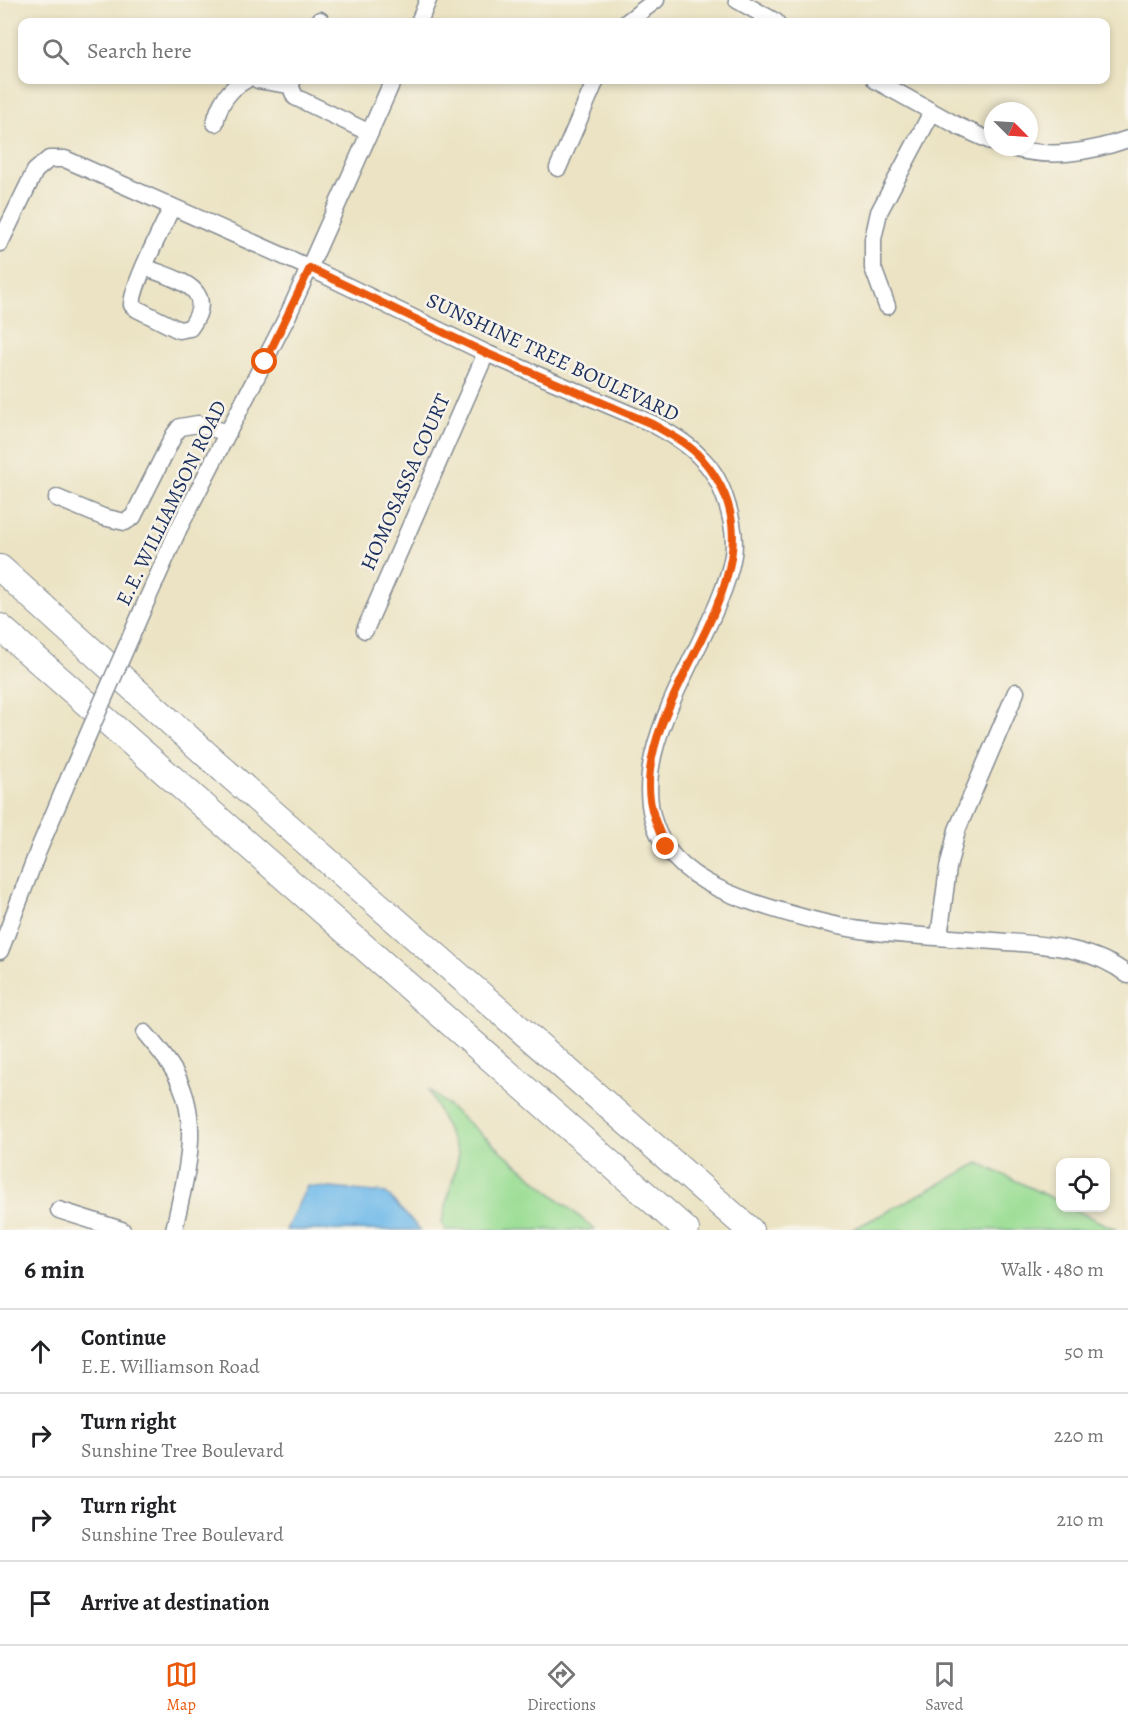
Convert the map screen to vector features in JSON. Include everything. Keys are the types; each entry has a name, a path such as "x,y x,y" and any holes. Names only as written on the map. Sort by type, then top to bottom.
{"highway":[{"path":"0,568 226,772 750,1230"},
{"path":"0,627 686,1230"}],"street":[{"path":"420,18 428,0"},
{"path":"632,18 656,0"},
{"path":"737,0 769,18"},
{"path":"215,123 219,106 238,84"},
{"path":"292,84 295,97 370,133"},
{"name":"E.E. WILLIAMSON ROAD","path":"0,951 38,851 179,528 275,344 391,84"},
{"path":"558,168 594,84"},
{"path":"882,84 984,138"},
{"path":"887,306 873,268 873,239 879,212 932,112"},
{"path":"1038,153 1070,154 1112,145 1128,139"},
{"name":"SUNSHINE TREE BOULEVARD","path":"0,243 35,171 49,159 65,159 310,268 486,353 652,424 677,438 700,457 720,483 731,515 734,553 726,584 654,745 649,786 653,818 666,847 693,874 733,896 797,917 866,931 1040,945 1075,950 1100,959 1128,975"},
{"path":"145,267 172,207"},
{"name":"HOMOSASSA COURT","path":"365,630 486,353"},
{"path":"57,498 103,517 125,522 133,517 180,427 198,424 228,433"},
{"path":"939,937 948,868 957,830 1016,692"},
{"path":"145,1033 173,1069 184,1091 191,1119 190,1152 174,1230"},
{"path":"59,1210 122,1230"}],"green space":[{"path":"428,1089 595,1230 445,1230 442,1222 459,1155"},
{"path":"979,1163 1056,1200 1056,1212 1079,1212 1117,1230 852,1230"}],"water":[{"path":"307,1186 386,1193 420,1230 286,1230"}],"route":[{"path":"265,362 310,268 486,353 652,424 677,438 700,457 720,483 731,515 734,553 726,584 654,745 649,786 653,818 666,847"}]}
